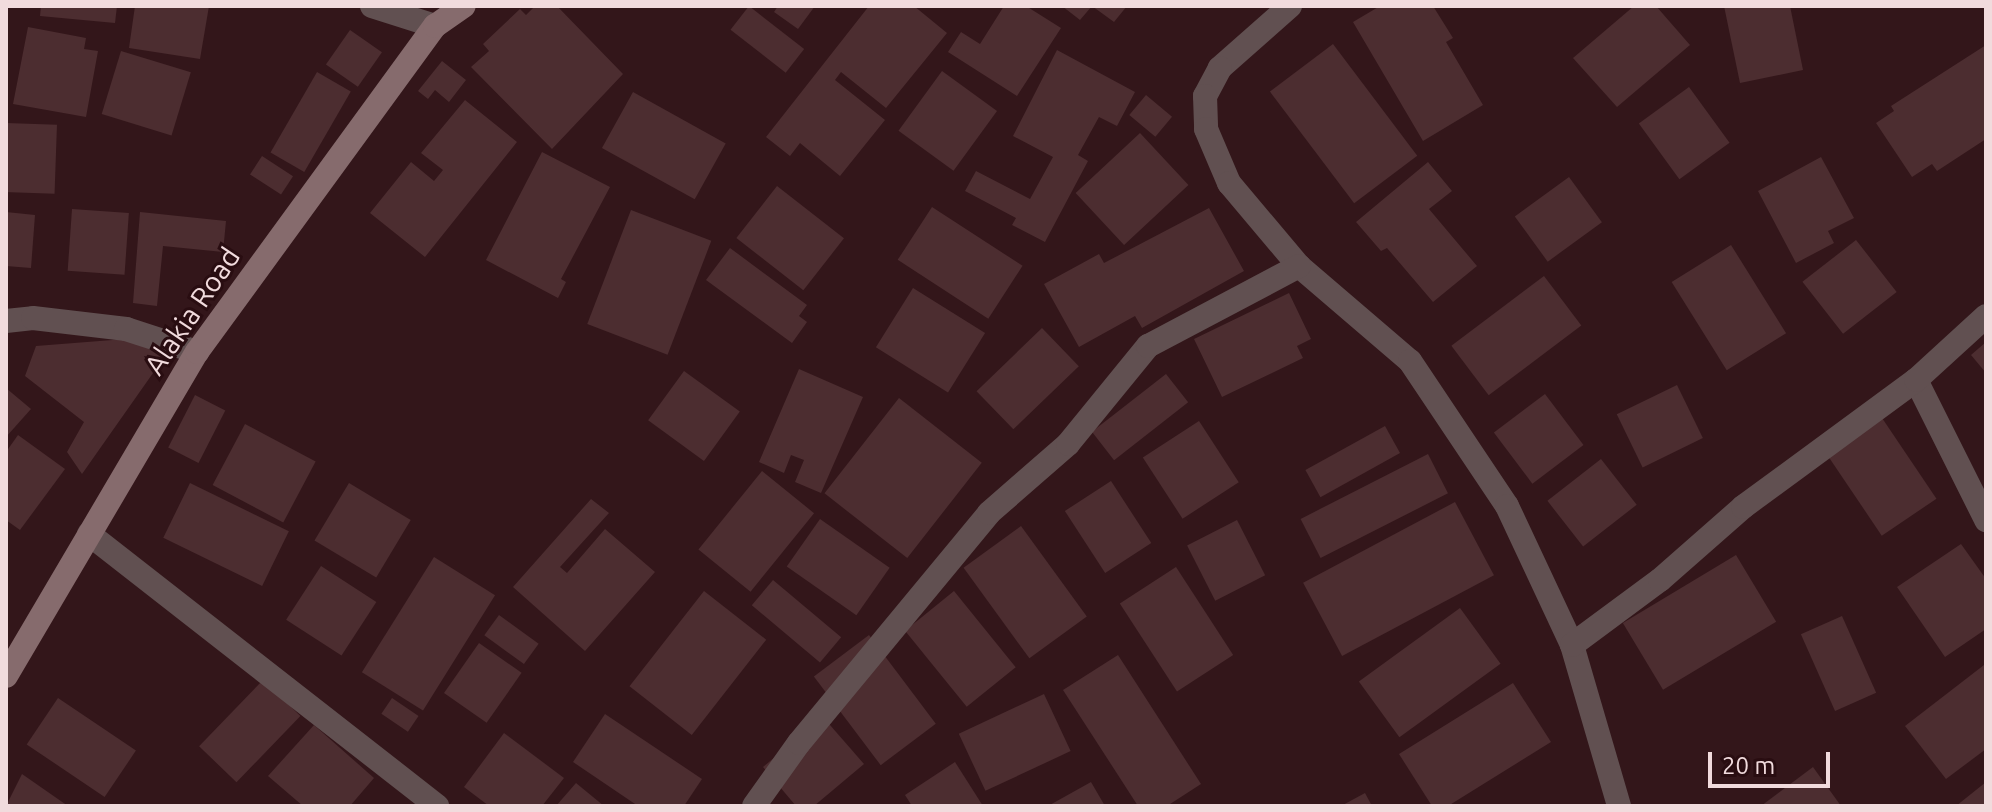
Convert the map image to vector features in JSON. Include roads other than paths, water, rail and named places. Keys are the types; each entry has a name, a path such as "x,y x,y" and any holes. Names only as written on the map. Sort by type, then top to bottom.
{"street":[{"path":"372,6 435,26"},
{"name":"Alakia Road","path":"6,676 197,352 435,26 464,6"},
{"path":"1290,6 1220,68 1205,96 1206,129 1229,183 1299,266 1410,361 1507,506 1572,645 1619,806"},
{"path":"754,806 799,743 989,513 1068,444 1148,346 1299,266"},
{"path":"1572,645 1660,580 1743,507 1916,380 1986,316"},
{"path":"6,321 33,318 126,329 197,352"},
{"path":"1916,380 1986,520"},
{"path":"89,534 437,806"}]}
